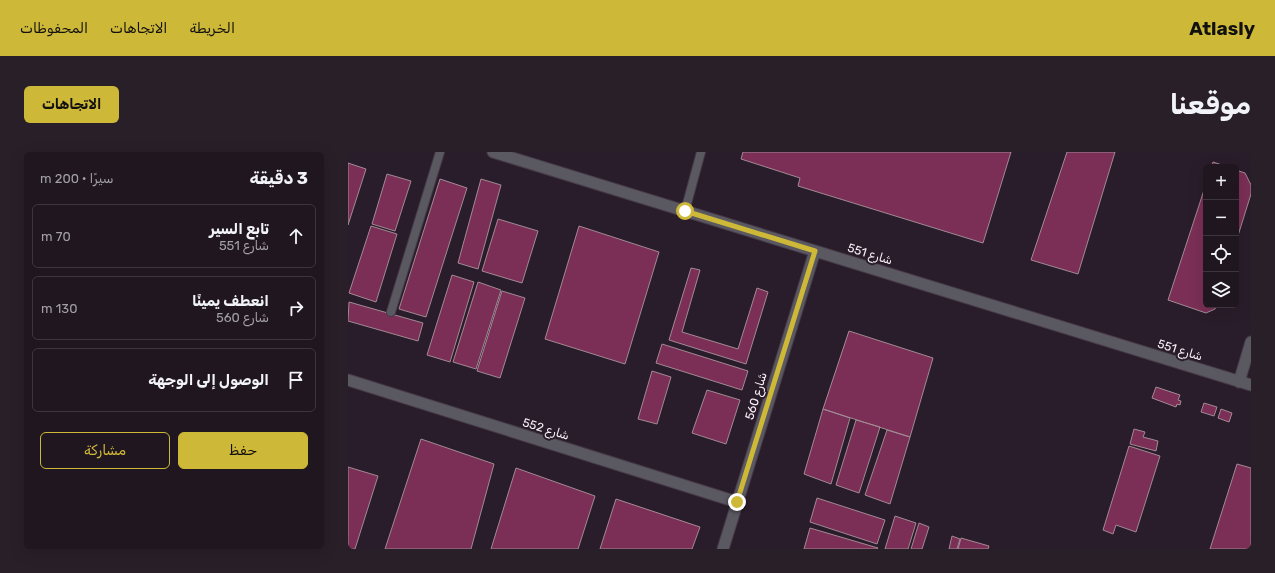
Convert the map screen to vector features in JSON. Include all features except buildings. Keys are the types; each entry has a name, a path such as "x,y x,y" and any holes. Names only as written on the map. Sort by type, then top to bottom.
{"street":[{"name":"شارع 551","path":"493,152 1251,385"},
{"name":"شارع 560","path":"723,549 815,251"},
{"path":"1239,382 1251,342"},
{"name":"شارع 552","path":"348,380 737,502"}],"lane":[{"path":"392,312 440,152"},
{"path":"685,211 701,152"}],"route":[{"path":"685,211 815,251 737,502"}]}
